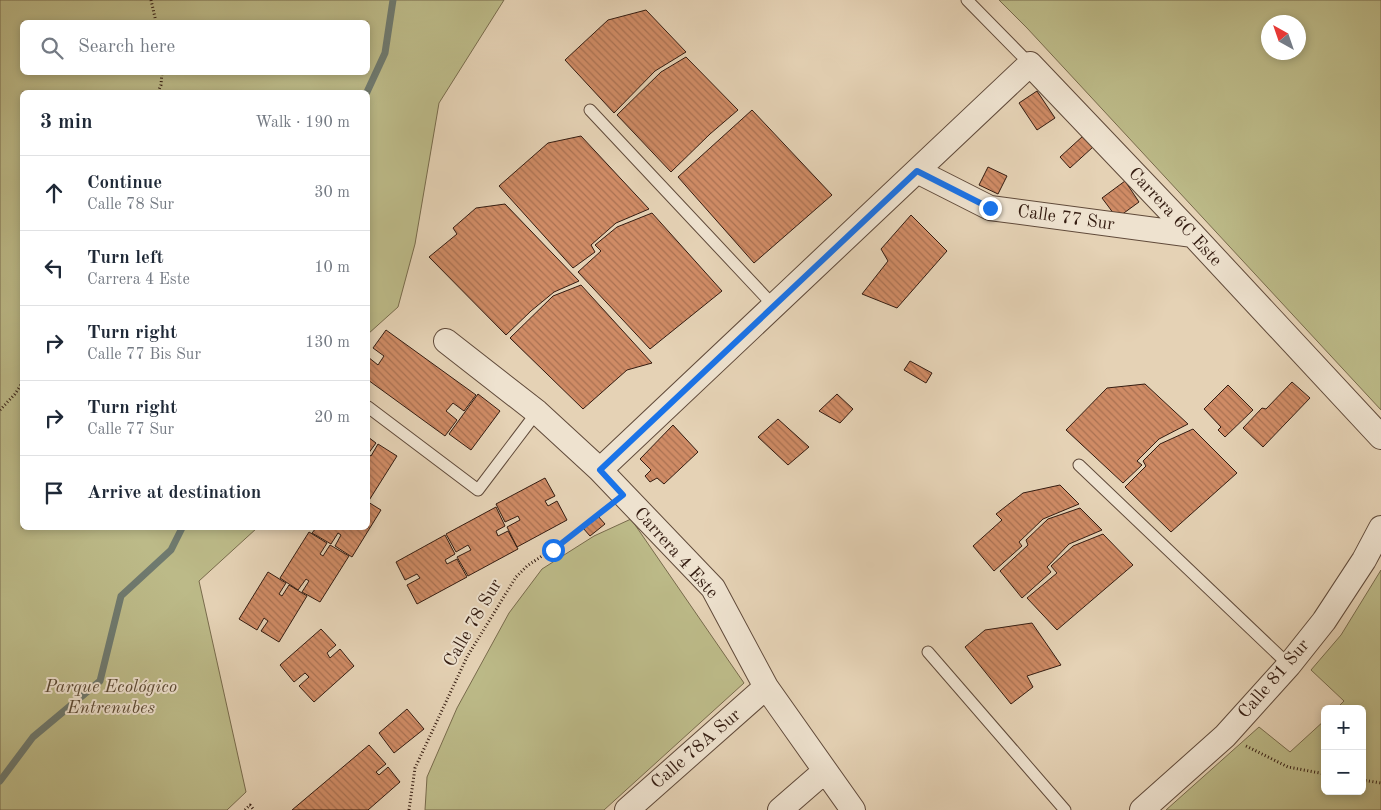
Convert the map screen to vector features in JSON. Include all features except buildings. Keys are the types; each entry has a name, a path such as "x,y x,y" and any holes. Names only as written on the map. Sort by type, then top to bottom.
{"street":[{"path":"600,470 1030,64"},
{"name":"Carrera 6C Este","path":"1030,64 1193,235 1381,437"},
{"name":"Calle 77 Sur","path":"917,171 990,208 1193,235"},
{"name":"Carrera 4 Este","path":"446,342 537,412 600,470 713,588 766,687 853,810"},
{"name":"Calle 81 Sur","path":"1142,810 1225,736 1289,665 1324,621 1359,568 1381,528"},
{"name":"Calle 78A Sur","path":"626,810 766,687"},
{"path":"780,810 825,771"}],"lane":[{"name":"Carrera 6C Este","path":"967,0 1030,64"},
{"path":"590,110 774,306"},
{"path":"370,409 478,490 537,412"},
{"path":"1079,465 1289,665"},
{"path":"928,652 1065,810"}],"path":[{"path":"151,0 156,20"},
{"path":"159,90 162,75"},
{"path":"0,410 20,386"},
{"name":"Calle 78 Sur","path":"409,810 415,768 467,657 516,577 623,495"},
{"path":"1225,736 1288,767 1321,773"},
{"path":"1366,781 1381,783"},
{"path":"245,810 250,805 254,810"}],"green space":[{"name":"Parque Ecológico Entrenubes","path":"0,0 504,0 439,103 415,244 398,307 370,332 370,90 20,90 20,530 255,530 199,581 246,792 227,810 0,810"},
{"path":"999,0 1381,0 1381,410 1027,28"},
{"path":"631,519 744,683 604,810 425,810 427,777 457,708 509,613 542,569 594,536"},
{"path":"1381,570 1381,810 1166,810 1259,727 1290,752 1321,724 1321,795 1366,795 1366,705 1340,705 1344,701 1311,670 1341,635"}],"waterway":[{"path":"368,90 385,53 393,0"},
{"path":"0,781 33,737 100,681 121,596 171,550 181,530"}],"route":[{"path":"553,550 623,495 600,470 917,171 990,208"}]}
